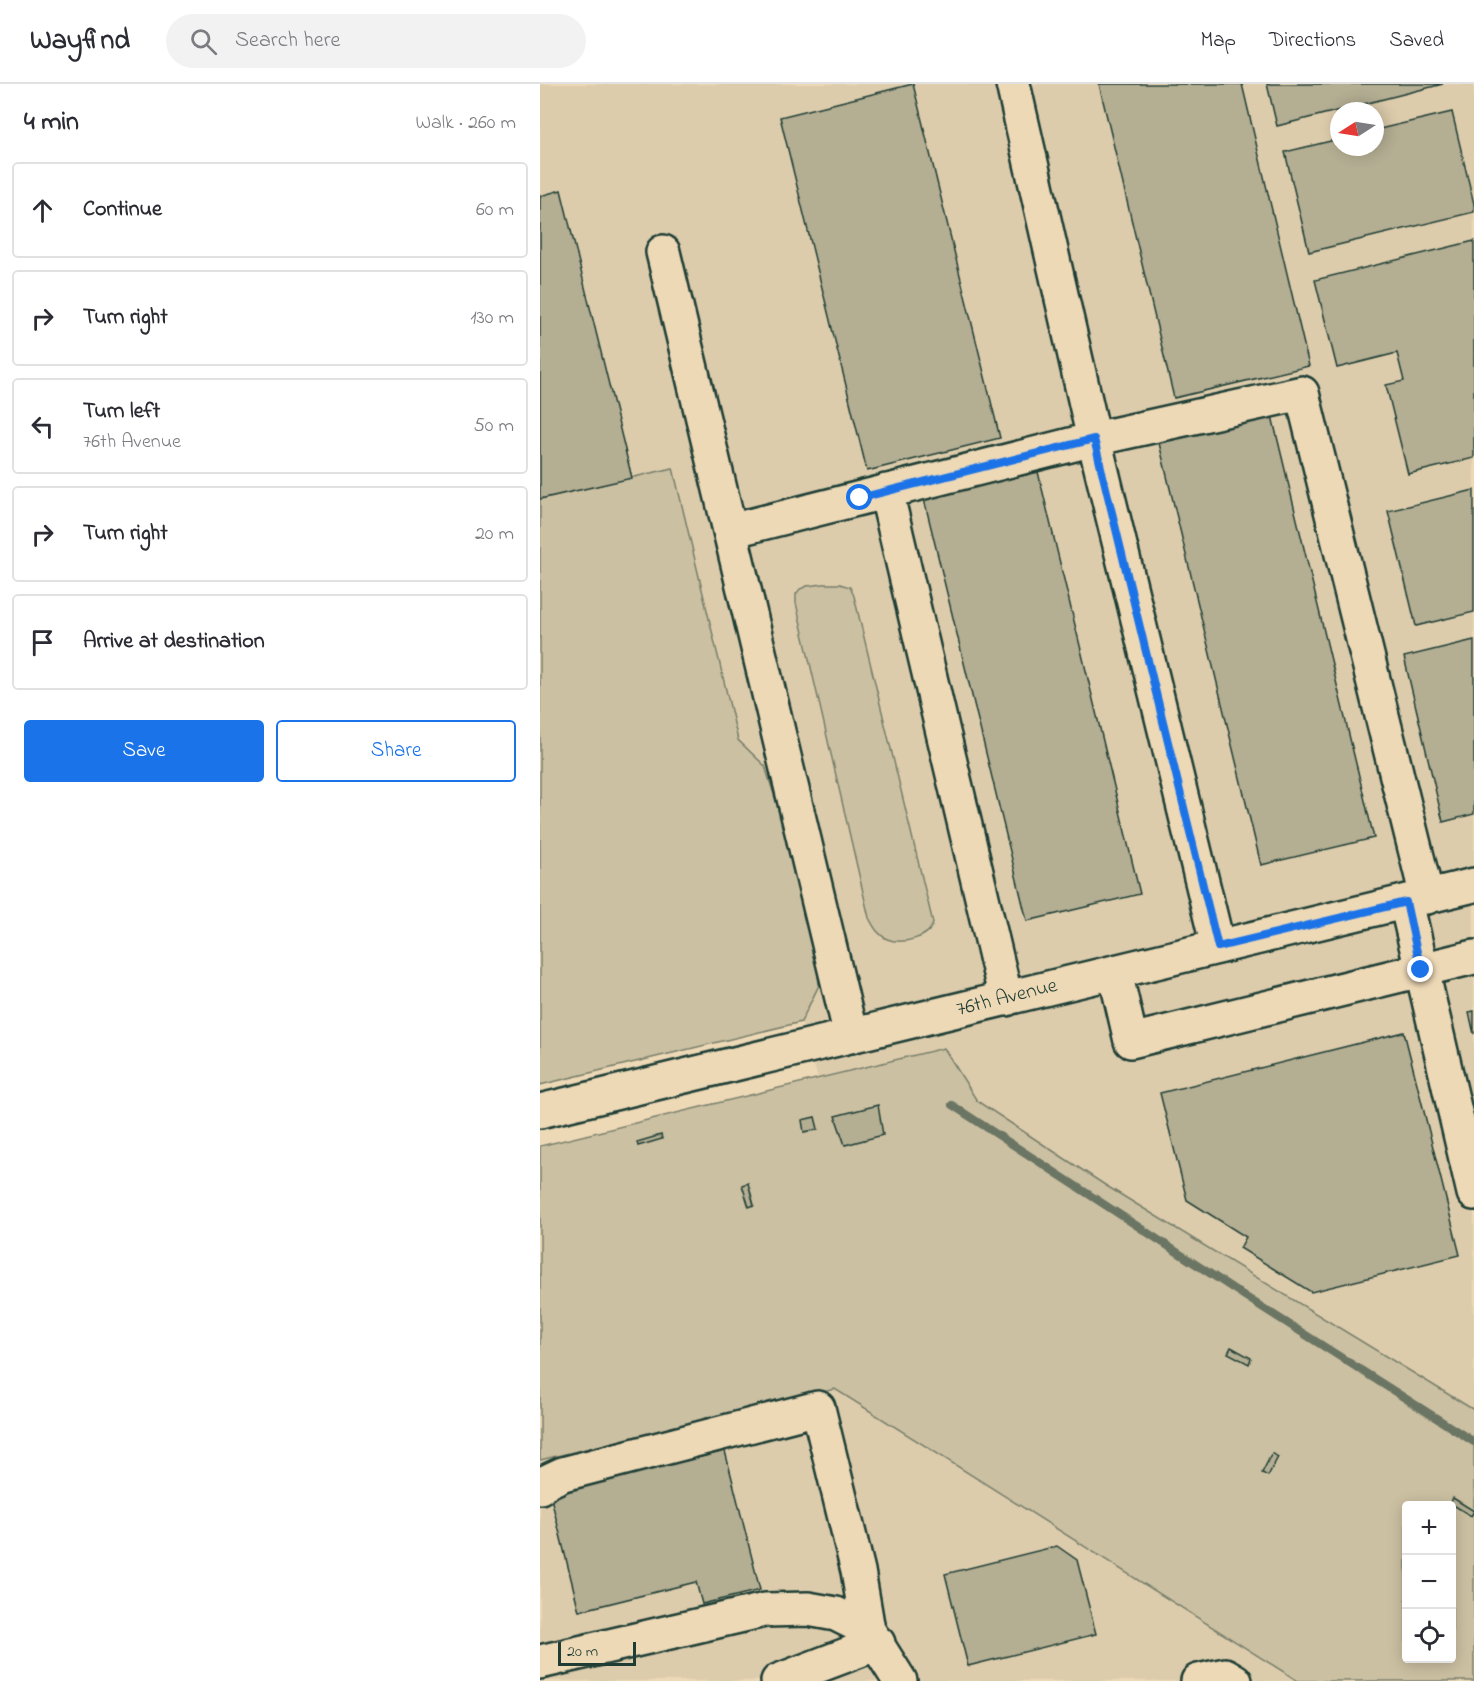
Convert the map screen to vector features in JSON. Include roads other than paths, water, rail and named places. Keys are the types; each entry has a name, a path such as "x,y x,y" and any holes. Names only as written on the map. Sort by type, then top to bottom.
{"street":[{"path":"1013,84 1094,439 1218,947"},
{"path":"663,252 851,1036"},
{"path":"730,531 1094,439 1302,393 1416,899 1421,970 1474,1194"},
{"path":"886,491 1006,999"},
{"name":"76th Avenue","path":"540,1111 1474,885"},
{"path":"1115,972 1131,1041 1474,957"},
{"path":"540,1487 563,1474 818,1408 873,1636 900,1681"},
{"path":"540,1662 765,1610 808,1609 836,1614 873,1636"},
{"path":"778,1681 873,1636"},
{"path":"1198,1681 1226,1675 1235,1681"}],"waterway":[{"path":"952,1105 1246,1297 1474,1442"}]}
